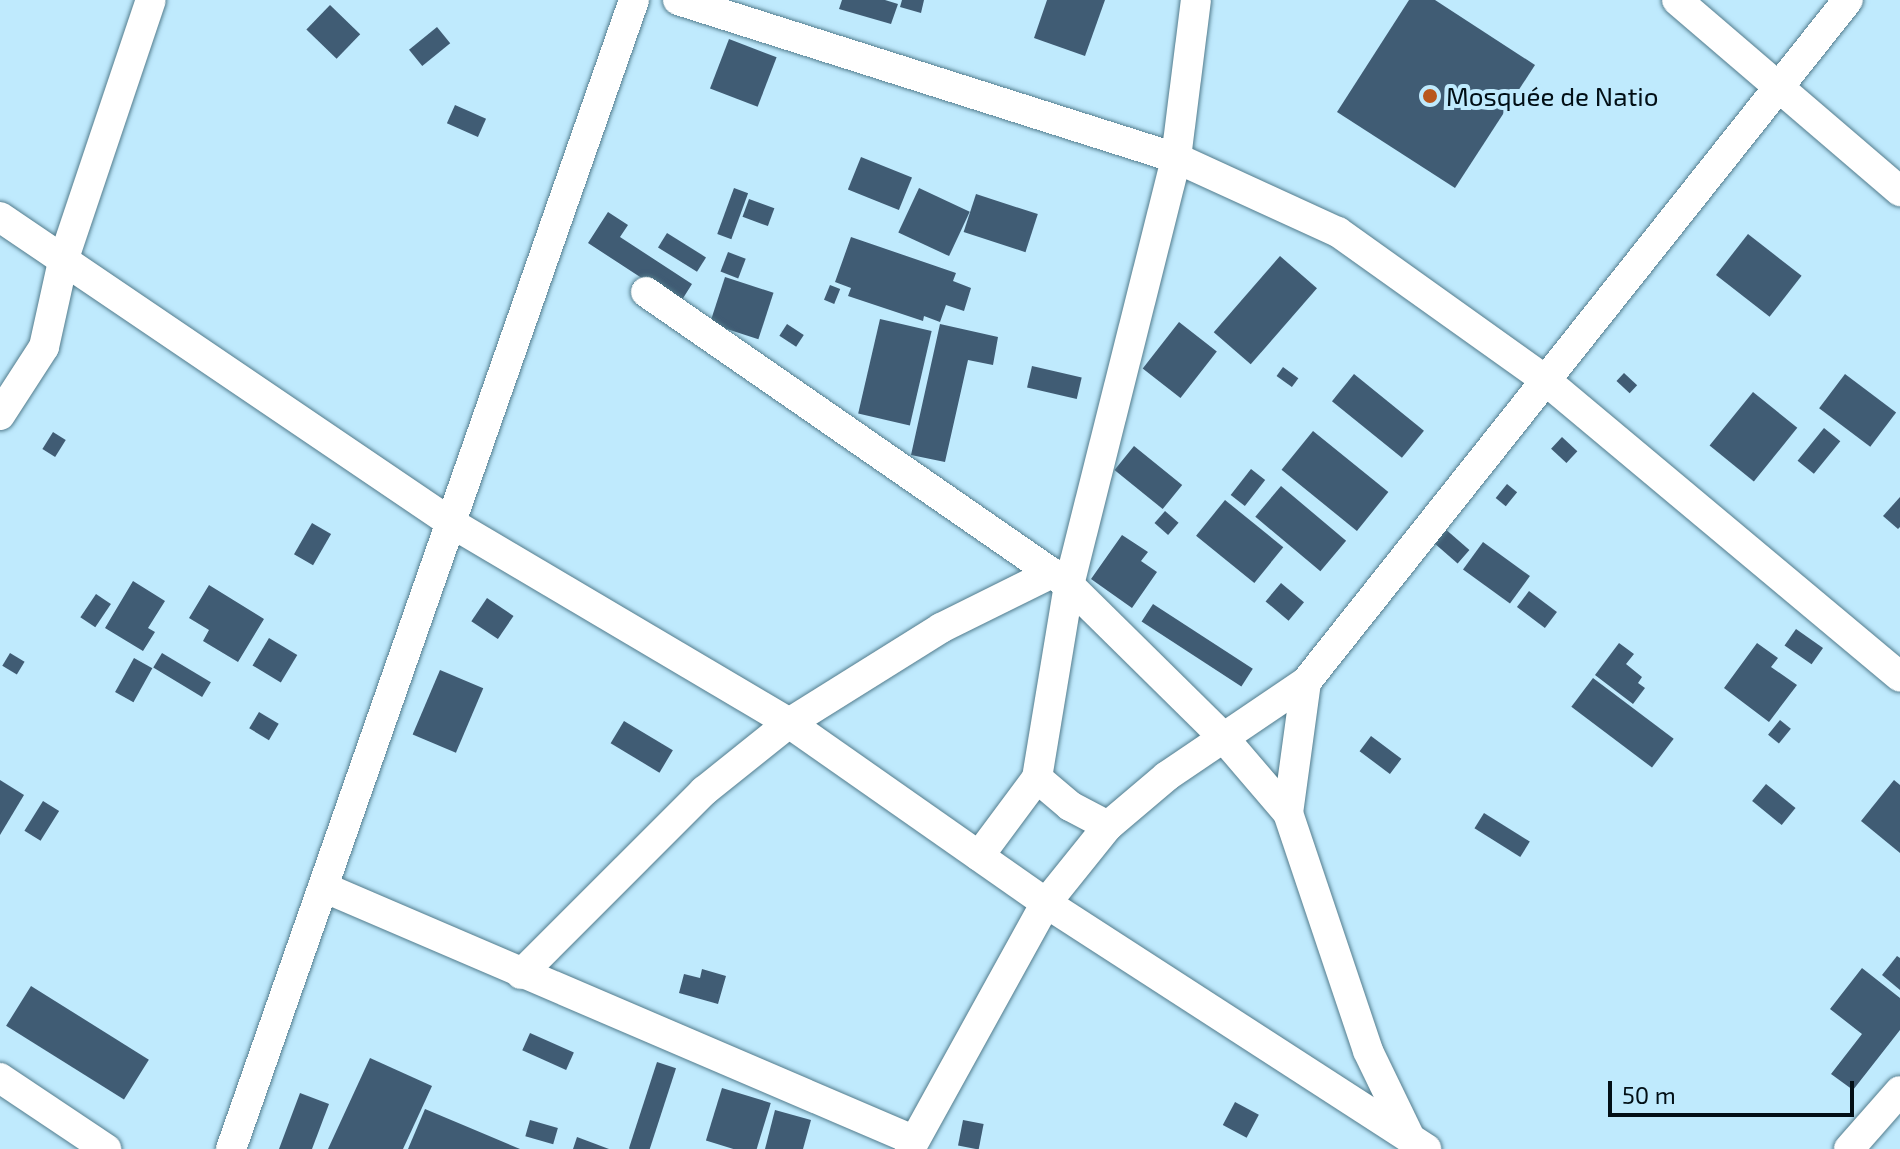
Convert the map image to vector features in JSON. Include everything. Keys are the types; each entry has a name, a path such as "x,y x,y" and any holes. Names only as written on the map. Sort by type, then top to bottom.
{"street":[{"path":"0,415 44,347 63,261 151,0"},
{"path":"231,1149 453,524 634,0"},
{"path":"678,0 1176,158 1338,232 1544,379 1900,677"},
{"path":"979,856 1037,778 1061,579 1176,158 1196,0"},
{"path":"1677,0 1779,84 1900,191"},
{"path":"323,887 911,1145 1046,903 1108,826 1222,736 1306,682 1848,0"},
{"path":"0,217 453,524 789,723 1046,903 1413,1146"},
{"path":"646,292 1061,579 1222,736 1288,813 1368,1051 1413,1146"},
{"path":"521,974 704,791 789,723 941,628 1061,579"},
{"path":"1288,813 1306,682"},
{"path":"1037,778 1070,806 1108,826"},
{"path":"0,1078 106,1149"},
{"path":"1849,1149 1900,1091"}],"building":[{"path":"842,0 885,0 898,4 891,24 839,9"},
{"path":"902,0 924,0 921,13 900,7"},
{"path":"1047,0 1105,0 1085,56 1034,38"},
{"path":"1409,0 1435,0 1535,65 1455,188 1337,112"},
{"path":"330,5 360,34 337,59 306,29"},
{"path":"437,27 450,43 422,66 409,50"},
{"path":"729,39 777,57 758,107 710,88"},
{"path":"455,105 486,119 478,137 447,123"},
{"path":"861,157 912,178 899,210 848,189"},
{"path":"734,188 748,193 731,239 717,234"},
{"path":"919,188 970,212 949,256 898,232"},
{"path":"976,194 1038,214 1025,252 964,232"},
{"path":"749,199 774,208 768,226 743,217"},
{"path":"608,212 628,225 620,237 692,284 680,303 588,243"},
{"path":"667,233 706,257 697,272 658,247"},
{"path":"1748,234 1802,276 1770,317 1716,275"},
{"path":"851,237 956,273 953,281 971,288 964,311 946,305 940,322 924,316 923,321 848,296 851,288 835,282"},
{"path":"728,252 746,259 738,278 720,272"},
{"path":"1280,256 1317,288 1251,364 1214,332"},
{"path":"725,277 774,293 758,339 710,324"},
{"path":"830,285 840,289 834,304 824,300"},
{"path":"880,319 932,331 910,425 858,414"},
{"path":"1179,322 1217,352 1181,398 1143,368"},
{"path":"787,324 804,335 796,347 779,336"},
{"path":"940,324 998,337 993,365 968,360 945,462 911,455"},
{"path":"1032,366 1082,377 1077,399 1027,387"},
{"path":"1283,367 1298,378 1292,387 1277,376"},
{"path":"1624,373 1637,385 1630,393 1616,381"},
{"path":"1354,374 1424,431 1402,458 1332,401"},
{"path":"1845,374 1896,413 1870,447 1819,408"},
{"path":"1753,392 1797,428 1754,481 1710,446"},
{"path":"1824,428 1840,441 1814,474 1798,461"},
{"path":"1313,431 1388,492 1357,531 1282,470"},
{"path":"53,432 66,440 55,457 42,449"},
{"path":"1562,437 1577,451 1566,463 1551,449"},
{"path":"1134,446 1182,485 1163,509 1114,470"},
{"path":"1251,469 1265,480 1245,506 1231,495"},
{"path":"1507,484 1517,492 1506,506 1496,498"},
{"path":"1281,486 1346,541 1320,571 1255,517"},
{"path":"1900,497 1900,527 1898,529 1883,516"},
{"path":"1225,500 1283,547 1254,583 1196,536"},
{"path":"1165,511 1179,523 1168,535 1155,523"},
{"path":"312,523 331,534 313,565 294,554"},
{"path":"1443,527 1469,550 1458,564 1431,541"},
{"path":"1122,535 1148,552 1141,561 1157,572 1132,608 1091,579"},
{"path":"1483,542 1530,576 1510,604 1463,570"},
{"path":"133,581 165,601 148,628 155,632 143,651 105,628"},
{"path":"1281,583 1304,602 1289,621 1266,601"},
{"path":"209,585 264,619 238,662 203,641 209,630 189,618"},
{"path":"1529,591 1557,612 1545,628 1517,607"},
{"path":"96,594 111,604 95,627 80,617"},
{"path":"487,598 514,616 498,639 471,621"},
{"path":"1153,604 1253,669 1241,686 1142,622"},
{"path":"1796,629 1823,648 1812,664 1785,645"},
{"path":"269,638 297,655 281,682 253,665"},
{"path":"1619,643 1634,654 1626,664 1642,677 1638,683 1645,688 1633,704 1595,675"},
{"path":"1757,643 1778,658 1771,667 1797,685 1769,722 1724,688"},
{"path":"10,653 25,662 17,675 2,666"},
{"path":"162,653 211,682 202,697 153,668"},
{"path":"134,658 152,668 133,702 115,692"},
{"path":"440,670 483,688 456,753 413,734"},
{"path":"1593,678 1674,739 1652,768 1571,707"},
{"path":"259,712 279,724 269,740 249,728"},
{"path":"1780,720 1791,729 1779,744 1768,735"},
{"path":"624,721 673,750 659,773 611,743"},
{"path":"1371,736 1401,759 1390,774 1360,751"},
{"path":"0,780 24,795 0,835"},
{"path":"1894,780 1900,785 1900,853 1861,821"},
{"path":"1766,784 1796,808 1782,825 1752,801"},
{"path":"43,801 59,811 41,841 24,831"},
{"path":"1484,813 1530,842 1520,857 1474,828"},
{"path":"1897,956 1900,958 1900,990 1882,975"},
{"path":"1862,968 1900,998 1900,1030 1853,1090 1831,1074 1862,1034 1830,1009"},
{"path":"702,969 726,976 718,1004 679,993 684,974 700,978"},
{"path":"31,986 149,1060 124,1100 6,1026"},
{"path":"530,1033 574,1053 566,1070 522,1050"},
{"path":"370,1058 432,1086 403,1149 328,1149"},
{"path":"657,1062 676,1068 650,1149 629,1149"},
{"path":"722,1088 771,1103 757,1149 733,1149 706,1141"},
{"path":"300,1093 329,1104 312,1149 279,1149"},
{"path":"1235,1102 1259,1115 1247,1138 1223,1125"},
{"path":"425,1109 520,1149 408,1149"},
{"path":"775,1110 811,1120 803,1149 765,1149"},
{"path":"530,1120 558,1128 553,1144 525,1136"},
{"path":"963,1120 984,1124 979,1149 958,1146"},
{"path":"577,1137 609,1149 573,1149"}],"place":[{"name":"Mosquée de Natio","path":"1430,96"}]}
